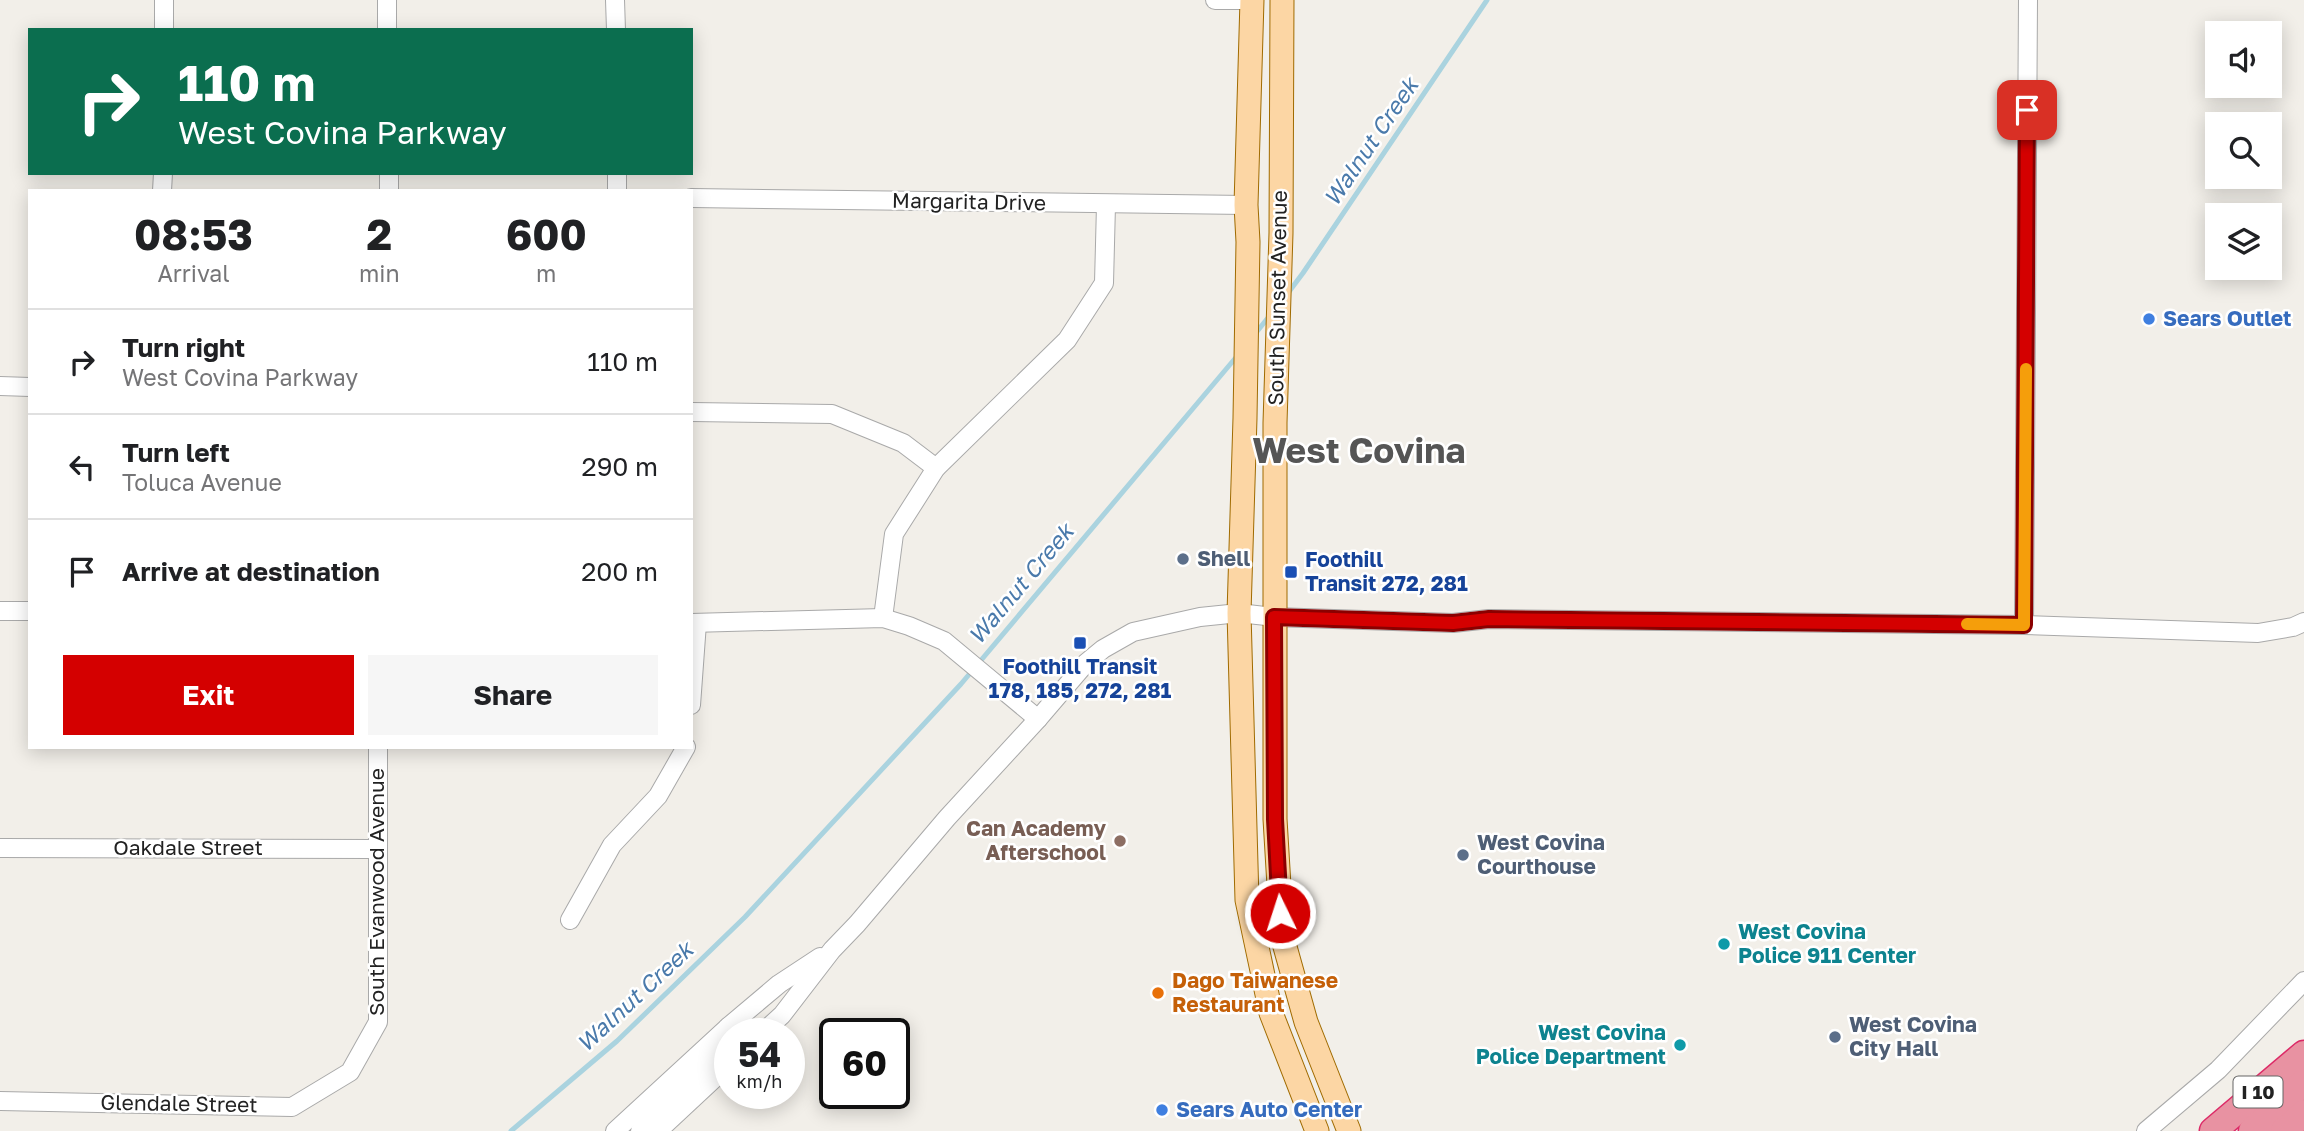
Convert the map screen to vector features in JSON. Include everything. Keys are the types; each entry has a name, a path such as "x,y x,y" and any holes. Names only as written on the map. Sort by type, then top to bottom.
{"highway":[{"name":"I 10","path":"2213,1131 2304,1054"},
{"path":"2252,1131 2304,1082"},
{"path":"2284,1131 2304,1113"}],"main road":[{"name":"South Sunset Avenue","path":"1252,0 1239,613 1247,900 1271,1013 1317,1131"},
{"name":"South Sunset Avenue","path":"1282,0 1281,233 1275,411 1275,819 1282,936 1306,1022 1349,1131"}],"street":[{"path":"164,0 164,28"},
{"path":"387,0 387,28"},
{"path":"615,0 615,28"},
{"path":"1215,0 1252,0"},
{"path":"2024,625 2028,0"},
{"name":"Margarita Drive","path":"693,198 1246,205"},
{"path":"883,618 894,534 936,468 1067,340 1104,283 1106,205"},
{"path":"0,386 28,387"},
{"path":"693,412 832,414 903,443 936,468"},
{"path":"0,611 28,611"},
{"path":"779,1018 832,950 1086,663 1103,649 1133,632 1200,617 1239,613 1274,617 1453,623 1489,619 2024,625 2258,634 2300,628"},
{"path":"693,650 694,623 883,618 944,641 1038,719"},
{"name":"South Evanwood Avenue","path":"350,1072 378,1022 378,749"},
{"path":"570,920 612,845 658,796 685,749"},
{"name":"Oakdale Street","path":"0,848 377,849"},
{"path":"739,1018 779,984 832,950"},
{"path":"782,1015 786,992 808,965"},
{"path":"2146,1131 2218,1070 2304,981"},
{"path":"615,1131 714,1040"},
{"path":"640,1131 714,1061"},
{"name":"Glendale Street","path":"0,1101 292,1107 350,1072"},
{"path":"658,1131 714,1079"}],"waterway":[{"name":"Walnut Creek","path":"1288,293 1487,0"},
{"name":"Walnut Creek","path":"1255,334 1271,314"},
{"name":"Walnut Creek","path":"511,1131 617,1041 745,917 961,684 1238,355"}],"slow traffic":[{"path":"1967,624 2024,625 2026,369"}],"place":[{"name":"Sears Outlet","path":"2149,319"},
{"name":"Shell","path":"1183,559"},
{"name":"Foothill Transit 272, 281","path":"1291,572"},
{"name":"Foothill Transit 178, 185, 272, 281","path":"1080,643"},
{"name":"Can Academy Afterschool","path":"1120,841"},
{"name":"West Covina Courthouse","path":"1463,855"},
{"name":"West Covina Police 911 Center","path":"1724,944"},
{"name":"Dago Taiwanese Restaurant","path":"1158,993"},
{"name":"West Covina City Hall","path":"1835,1037"},
{"name":"West Covina Police Department","path":"1680,1045"},
{"name":"Sears Auto Center","path":"1162,1110"}],"district":[{"name":"West Covina","path":"1359,451"}],"route":[{"path":"1280,913 1275,819 1274,617 1453,623 1489,619 2024,625 2027,110"}]}
